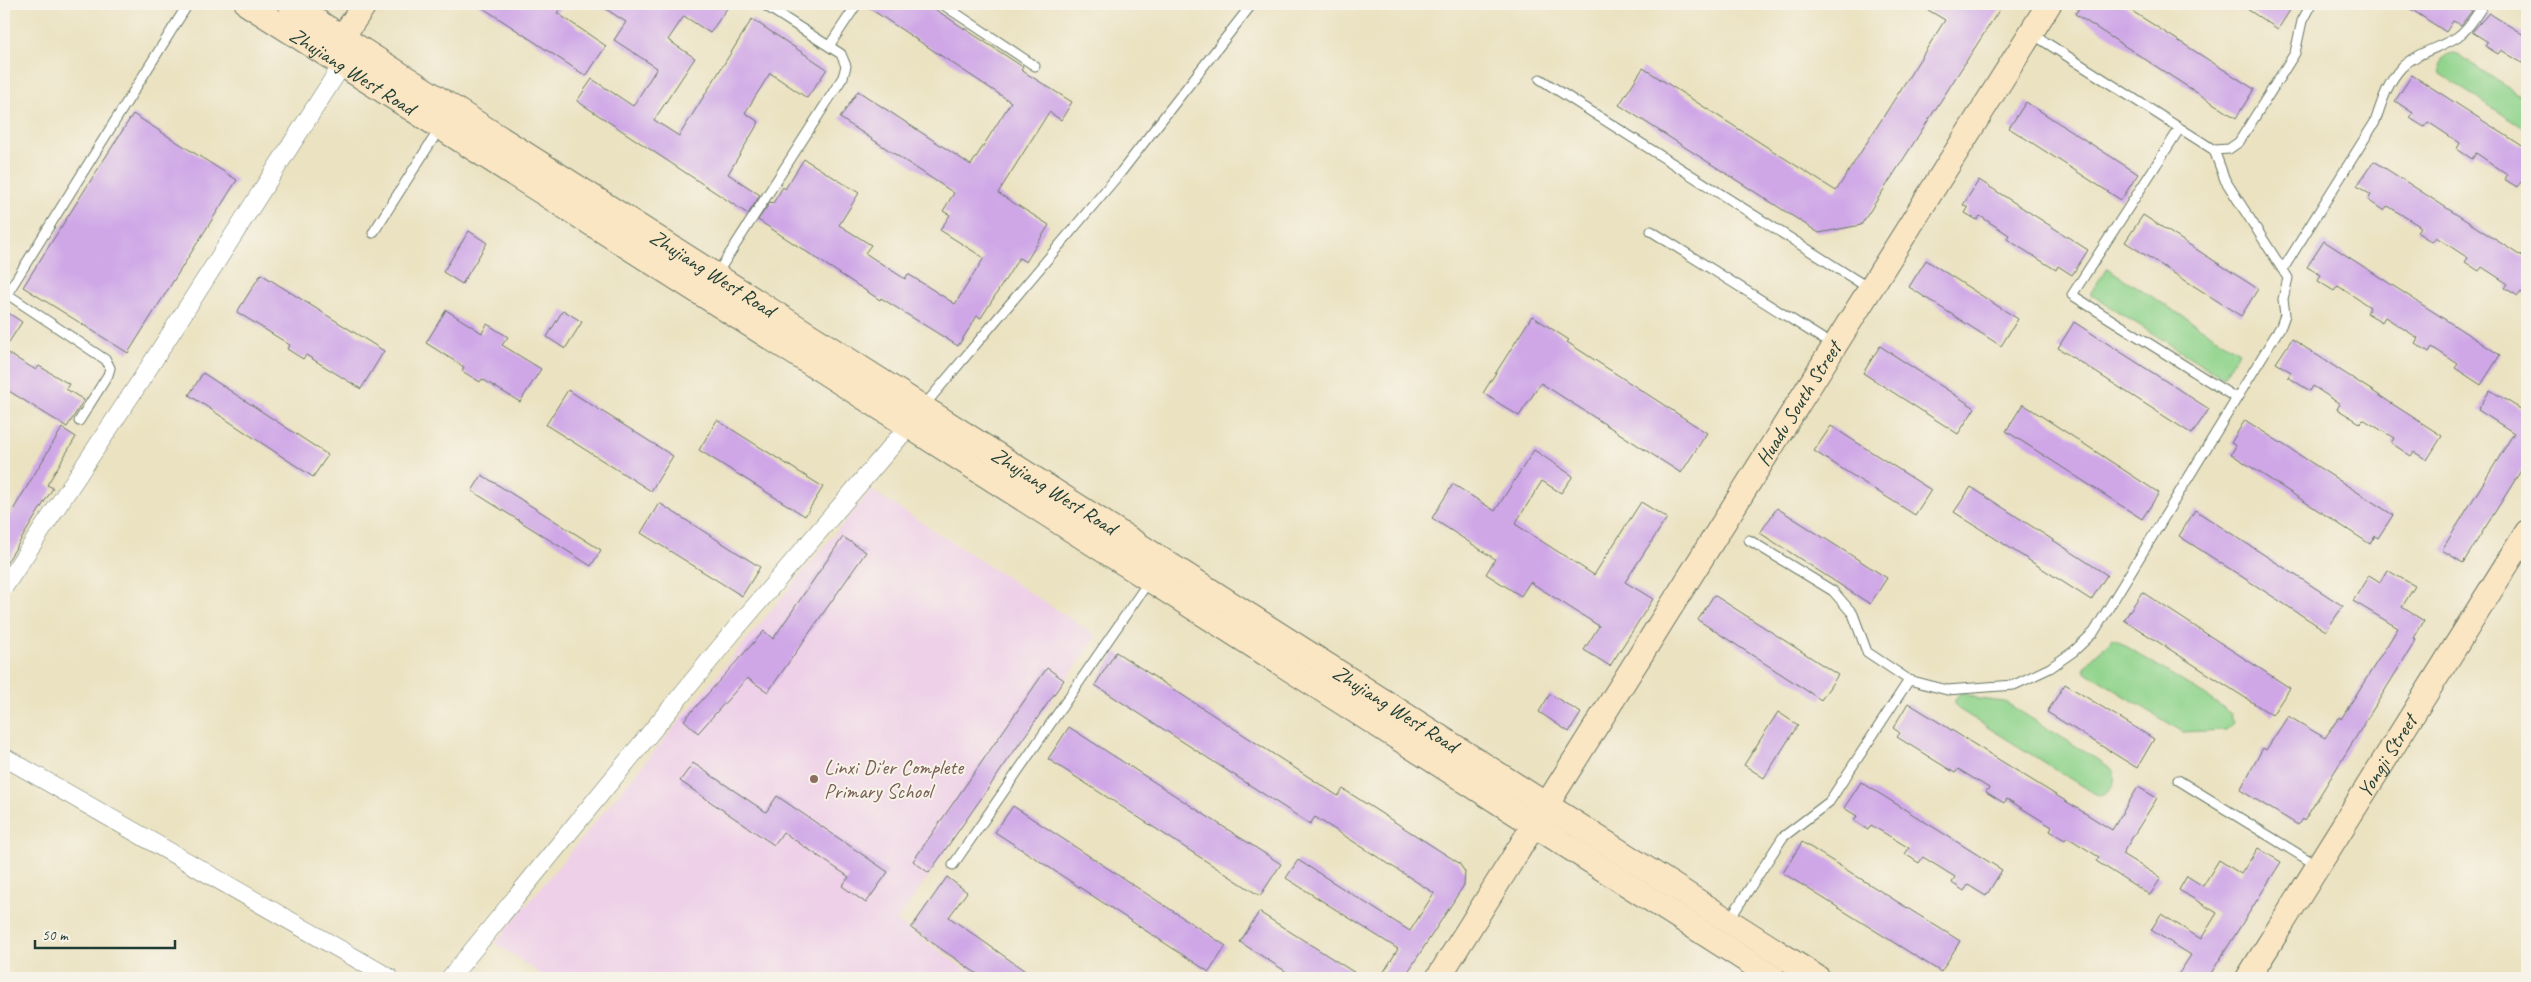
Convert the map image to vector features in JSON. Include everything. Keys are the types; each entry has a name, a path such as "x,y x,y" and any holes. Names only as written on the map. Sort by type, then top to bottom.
{"main road":[{"name":"Zhujiang West Road","path":"247,4 1774,978"},
{"name":"Zhujiang West Road","path":"290,4 1818,978"},
{"path":"335,61 342,37 365,4"},
{"name":"Huadu South Street","path":"1438,978 2050,4"},
{"name":"Yongji Street","path":"2248,978 2527,532"}],"street":[{"path":"4,587 139,383 335,61"},
{"path":"450,978 732,632 908,426"},
{"path":"4,757 390,978"}],"lane":[{"path":"79,421 108,375 110,368 106,360 7,294 188,4"},
{"path":"716,275 843,77 846,66 841,54 763,4"},
{"path":"828,46 857,4"},
{"path":"942,4 1036,66"},
{"path":"923,408 1121,172 1252,4"},
{"path":"2031,33 2214,150 2229,149 2239,142 2295,53 2302,21 2311,4"},
{"path":"2283,269 2375,122 2383,97 2392,80 2404,65 2422,53 2457,38 2467,29 2484,4"},
{"path":"1540,79 1870,290"},
{"path":"373,233 440,128"},
{"path":"2180,128 2072,295 2236,398"},
{"path":"1749,540 1832,591 1852,614 1867,652 1909,680 1946,690 2014,685 2050,668 2074,651 2094,632 2281,326 2285,315 2283,300 2288,278 2225,180 2214,150"},
{"path":"1650,231 1835,346"},
{"path":"953,865 1150,580"},
{"path":"1729,921 1783,837 1829,802 1909,680"},
{"path":"2178,780 2318,866"}],"shaded area":[{"name":"Linxi Di'er Complete Primary School","path":"871,490 1097,636 897,921 977,978 546,978 495,943"}],"green space":[{"path":"2455,53 2527,100 2527,130 2441,75 2440,67 2442,60 2447,55"},
{"path":"2107,268 2239,352 2223,378 2090,294"},
{"path":"2113,638 2206,696 2231,714 2234,723 2226,730 2183,732 2083,670"},
{"path":"1961,692 1979,699 2005,702 2111,768 2114,779 2109,791 2102,796 2093,793 1960,710 1954,702"}],"building":[{"path":"477,4 564,4 557,13 606,46 586,76"},
{"path":"598,4 730,4 710,33 684,16 668,40 695,58 654,120 679,136 752,19 827,69 807,98 770,73 745,113 759,122 728,174 760,195 748,214 577,101 592,79 633,106 657,68 614,40 626,22"},
{"path":"863,4 927,4 1023,67 1021,70 1072,102 1061,120 1049,112 998,193 1049,225 1026,262 1019,258 981,318 977,316 958,346 881,298 880,300 758,220 770,202 773,203 783,187 785,189 804,159 859,193 839,225 871,245 865,253 905,279 908,274 955,304 984,258 940,230 950,215 943,211 954,193 840,118 858,91 971,165 1011,102"},
{"path":"1918,4 2003,4 1861,225 1819,233 1619,105 1643,68 1836,191 1945,20"},
{"path":"2082,4 2121,4 2254,89 2236,118 2075,14"},
{"path":"2239,4 2294,4 2278,29"},
{"path":"2403,4 2462,4 2472,11 2461,25 2453,21 2446,32"},
{"path":"2489,13 2527,37 2527,66 2501,50 2498,54 2485,46 2488,42 2472,32"},
{"path":"2412,75 2527,149 2527,186 2521,182 2517,187 2504,179 2507,174 2476,153 2472,159 2457,149 2460,143 2428,122 2424,127 2410,118 2413,113 2395,101"},
{"path":"2026,102 2138,174 2121,200 2009,128"},
{"path":"133,114 237,180 128,353 23,287"},
{"path":"2374,161 2527,260 2527,296 2521,292 2518,296 2505,288 2508,284 2482,267 2479,271 2465,262 2468,258 2436,237 2432,242 2417,232 2421,227 2388,206 2384,211 2368,200 2371,195 2357,186"},
{"path":"1979,180 2088,250 2072,275 2058,266 2056,270 2024,250 2007,239 2009,235 1980,216 1977,220 1965,213 1968,208 1963,205"},
{"path":"2143,215 2258,289 2241,316 2125,242"},
{"path":"469,231 487,243 462,284 443,272"},
{"path":"2324,241 2500,355 2481,385 2455,368 2458,364 2432,347 2429,352 2415,343 2418,338 2385,317 2382,322 2367,313 2370,307 2338,286 2334,291 2318,281 2321,275 2307,267"},
{"path":"1926,260 2018,319 2001,346 1909,287"},
{"path":"261,274 384,351 361,389 306,355 303,359 287,349 290,345 237,312"},
{"path":"4,310 22,322 4,350"},
{"path":"446,310 482,333 487,324 508,337 502,345 541,369 520,402 482,379 480,382 462,371 464,367 426,343"},
{"path":"563,310 582,322 565,349 547,337"},
{"path":"1532,316 1569,340 1567,342 1707,433 1681,473 1541,383 1519,416 1483,393"},
{"path":"2074,322 2209,409 2192,434 2058,348"},
{"path":"2292,339 2442,436 2427,460 2414,452 2411,456 2391,443 2394,438 2363,419 2360,423 2337,409 2340,404 2313,386 2310,391 2288,377 2291,372 2276,363"},
{"path":"1880,346 1975,408 1958,434 1863,373"},
{"path":"4,351 36,370 39,366 69,384 66,389 84,400 67,427 4,388"},
{"path":"203,373 328,455 313,477 189,395"},
{"path":"568,390 673,456 651,491 546,425"},
{"path":"2490,390 2527,413 2527,461 2463,563 2442,550 2514,433 2478,410"},
{"path":"2023,404 2159,493 2142,519 2006,431"},
{"path":"717,420 823,487 805,516 699,450"},
{"path":"2245,420 2393,515 2378,538 2375,536 2370,544 2231,454 2236,446 2231,443"},
{"path":"1831,426 1931,490 1915,515 1814,451"},
{"path":"62,428 76,437 47,485 53,488 4,567 4,525"},
{"path":"1534,450 1573,476 1561,493 1542,481 1515,524 1594,575 1641,502 1667,518 1625,582 1653,599 1610,666 1584,650 1599,626 1530,582 1521,596 1486,574 1495,559 1432,518 1453,484 1495,511"},
{"path":"482,475 601,550 591,566 472,491"},
{"path":"1971,487 2107,575 2091,600 1954,512"},
{"path":"659,503 760,567 742,596 641,533"},
{"path":"1777,508 1887,578 1870,604 1760,533"},
{"path":"2195,510 2343,606 2326,631 2179,536"},
{"path":"843,537 866,552 768,692 747,678 698,733 684,720 764,631 773,639"},
{"path":"2387,570 2415,586 2402,607 2424,621 2414,638 2416,640 2304,821 2302,819 2298,825 2240,790 2263,748 2266,750 2288,716 2325,738 2339,717 2341,719 2398,628 2353,601 2369,575 2380,582"},
{"path":"2142,592 2290,688 2272,715 2124,620"},
{"path":"1714,595 1838,675 1821,700 1698,620"},
{"path":"1116,652 1338,796 1343,789 1459,863 1465,872 1464,885 1404,978 1380,978 1398,949 1286,878 1298,860 1410,931 1434,893 1315,817 1310,824 1095,685"},
{"path":"1047,668 1064,680 929,873 913,861"},
{"path":"2065,684 2154,739 2137,768 2047,712"},
{"path":"1550,694 1581,713 1569,732 1539,712"},
{"path":"1908,703 2112,830 2138,787 2157,798 2122,854 2161,878 2150,895 2096,861 2099,857 2067,837 2065,840 2050,831 2052,827 2007,799 2004,803 1986,792 1989,788 1958,769 1955,773 1897,737 1900,733 1893,728"},
{"path":"1778,712 1798,725 1764,778 1744,765"},
{"path":"1069,727 1281,864 1260,896 1048,759"},
{"path":"693,763 766,812 777,796 888,872 866,903 842,886 849,877 783,832 774,845 680,781"},
{"path":"1861,782 2002,870 1986,896 1968,885 1964,891 1952,883 1955,877 1923,857 1919,863 1905,854 1909,848 1871,825 1868,830 1854,821 1857,816 1844,808"},
{"path":"1013,806 1226,946 1209,972 995,832"},
{"path":"1802,842 1960,941 1941,972 1783,873"},
{"path":"2258,848 2281,862 2208,978 2176,978 2191,955 2151,930 2161,914 2201,939 2217,913 2179,890 2187,876 2203,886 2219,860 2241,874"},
{"path":"947,877 967,892 949,917 1035,978 983,978 911,928"},
{"path":"1259,912 1363,978 1296,978 1240,942"}],"place":[{"name":"Linxi Di'er Complete Primary School","path":"814,779"}]}
